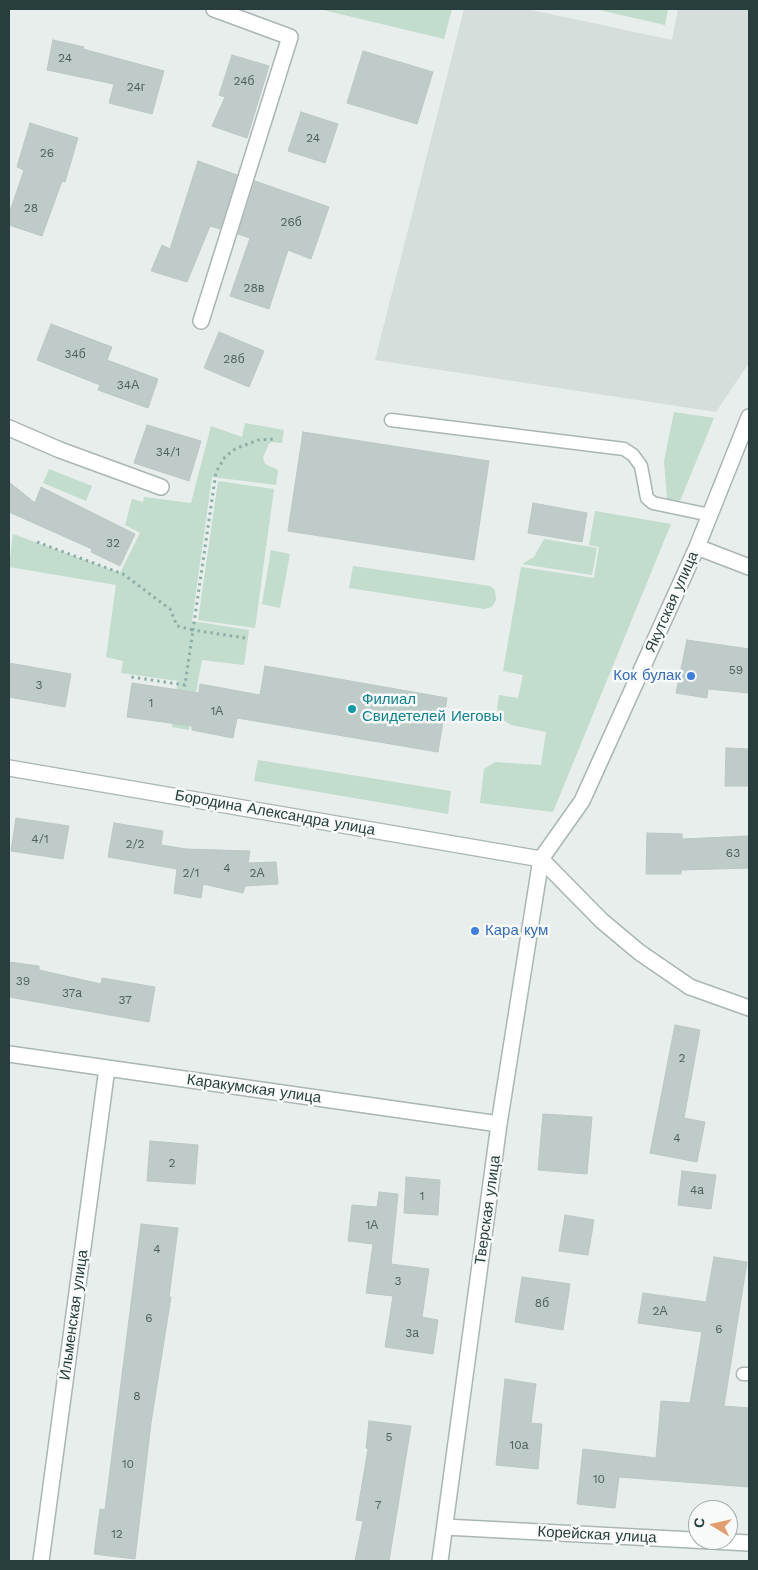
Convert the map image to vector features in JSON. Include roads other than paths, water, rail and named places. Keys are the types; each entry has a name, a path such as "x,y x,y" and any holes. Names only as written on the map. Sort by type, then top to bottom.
{"street":[{"path":"201,321 290,37 214,9"},
{"name":"Якутская улица","path":"541,859 582,801 697,547 749,417"},
{"path":"9,428 60,450 161,487"},
{"path":"697,547 749,567"},
{"name":"Бородина Александра улица","path":"9,768 541,859"},
{"path":"541,859 602,921 639,952 690,987 749,1008"},
{"name":"Тверская улица","path":"440,1561 499,1124 541,859"},
{"name":"Каракумская улица","path":"9,1054 499,1124"},
{"name":"Ильменская улица","path":"41,1561 107,1068"},
{"name":"Корейская улица","path":"445,1527 749,1544"}],"lane":[{"path":"391,420 624,449 633,455 641,466 647,498 653,503 710,515"}],"place":[{"name":"Кок булак","path":"691,676"},
{"name":"Филиал Свидетелей Иеговы","path":"352,709"},
{"name":"Кара кум","path":"475,931"}]}
